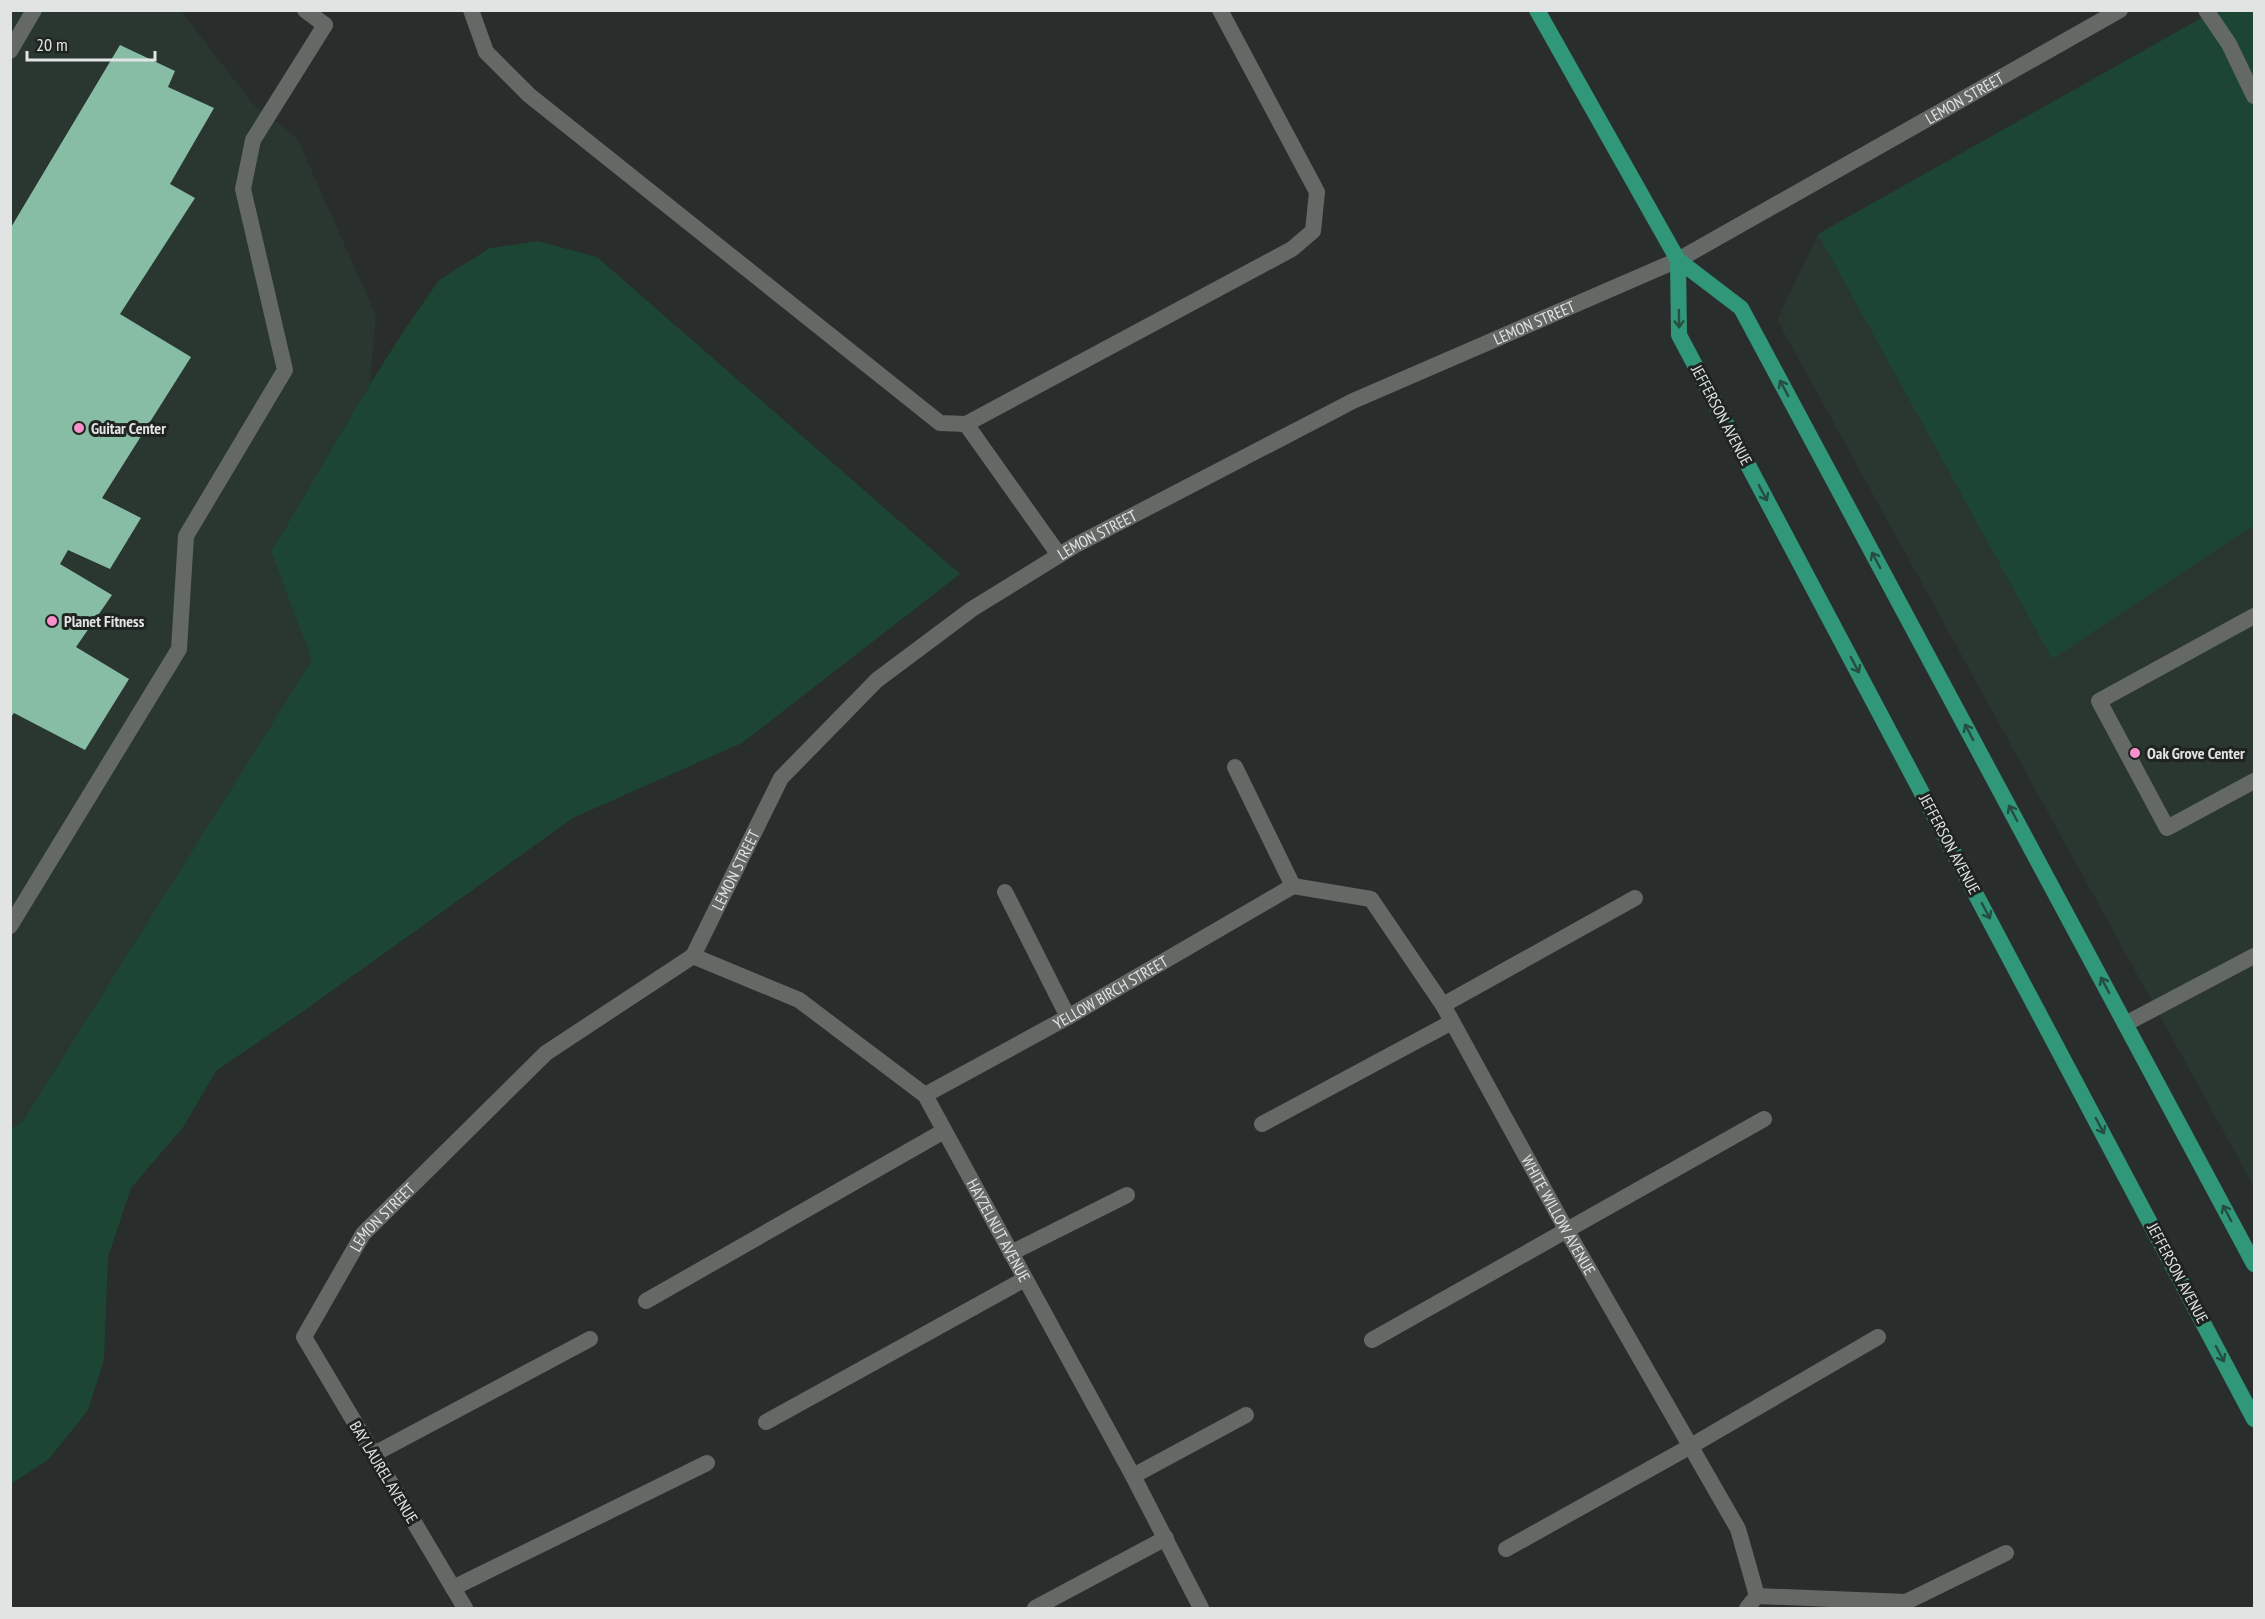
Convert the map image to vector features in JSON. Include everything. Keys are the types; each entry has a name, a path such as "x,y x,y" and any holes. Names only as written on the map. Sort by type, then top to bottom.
{"main road":[{"name":"JEFFERSON AVENUE","path":"1537,10 1678,260 1741,308 2254,1264"},
{"name":"JEFFERSON AVENUE","path":"1678,260 1679,335 2254,1419"}],"street":[{"path":"10,51 34,10"},
{"path":"10,926 179,649 186,536 285,370 243,189 253,140 325,25 304,10"},
{"path":"471,10 486,52 529,95 940,423 966,424 1292,249 1313,231 1317,192 1220,10"},
{"name":"LEMON STREET","path":"304,1336 363,1234 546,1053 693,956 781,778 877,680 972,609 1059,555 1353,401 1678,260 2120,10"},
{"path":"2206,10 2229,44 2254,96"},
{"path":"966,424 1059,555"},
{"path":"2254,616 2099,701 2167,828 2254,782"},
{"path":"1235,767 1293,886"},
{"name":"WHITE WILLOW AVENUE","path":"1293,886 1371,899 1443,1005 1567,1231 1738,1529 1752,1602"},
{"name":"YELLOW BIRCH STREET","path":"925,1095 1068,1017 1293,886"},
{"path":"1005,892 1068,1017"},
{"path":"1443,1005 1635,898"},
{"name":"HAYZELNUT AVENUE","path":"693,956 799,1000 925,1095 1133,1476 1201,1608"},
{"path":"2125,1024 2254,956"},
{"path":"1262,1124 1452,1022"},
{"path":"1372,1340 1764,1119"},
{"path":"646,1301 944,1131"},
{"path":"1011,1253 1127,1195"},
{"path":"766,1422 1025,1279"},
{"name":"BAY LAUREL AVENUE","path":"304,1336 465,1608"},
{"path":"1506,1549 1878,1337"},
{"path":"374,1454 590,1339"},
{"path":"1133,1476 1246,1415"},
{"path":"453,1588 707,1463"},
{"path":"1035,1608 1166,1538"},
{"path":"1752,1602 1906,1602 2006,1553"}],"shaded area":[{"path":"11,11 181,11 253,104 297,138 376,315 370,384 271,552 313,660 23,1121 11,1128"},
{"name":"Oak Grove Center","path":"2214,11 2254,11 2254,1187 1777,320 1818,234"}],"green space":[{"path":"2214,11 2254,11 2254,525 2052,659 1818,234"},
{"path":"538,241 597,257 960,574 742,743 573,818 216,1071 184,1126 131,1188 108,1257 104,1360 88,1410 49,1459 11,1484 11,1128 23,1121 312,660 271,552 370,384 439,280 490,248"}],"building":[{"path":"120,45 175,71 168,87 214,108 170,184 195,198 120,314 191,357 102,498 141,518 110,569 68,550 60,564 112,595 76,647 129,679 85,750 14,713 10,718 10,229"}],"place":[{"name":"Guitar Center","path":"79,428"},
{"name":"Planet Fitness","path":"52,621"},
{"name":"Oak Grove Center","path":"2135,753"}]}
